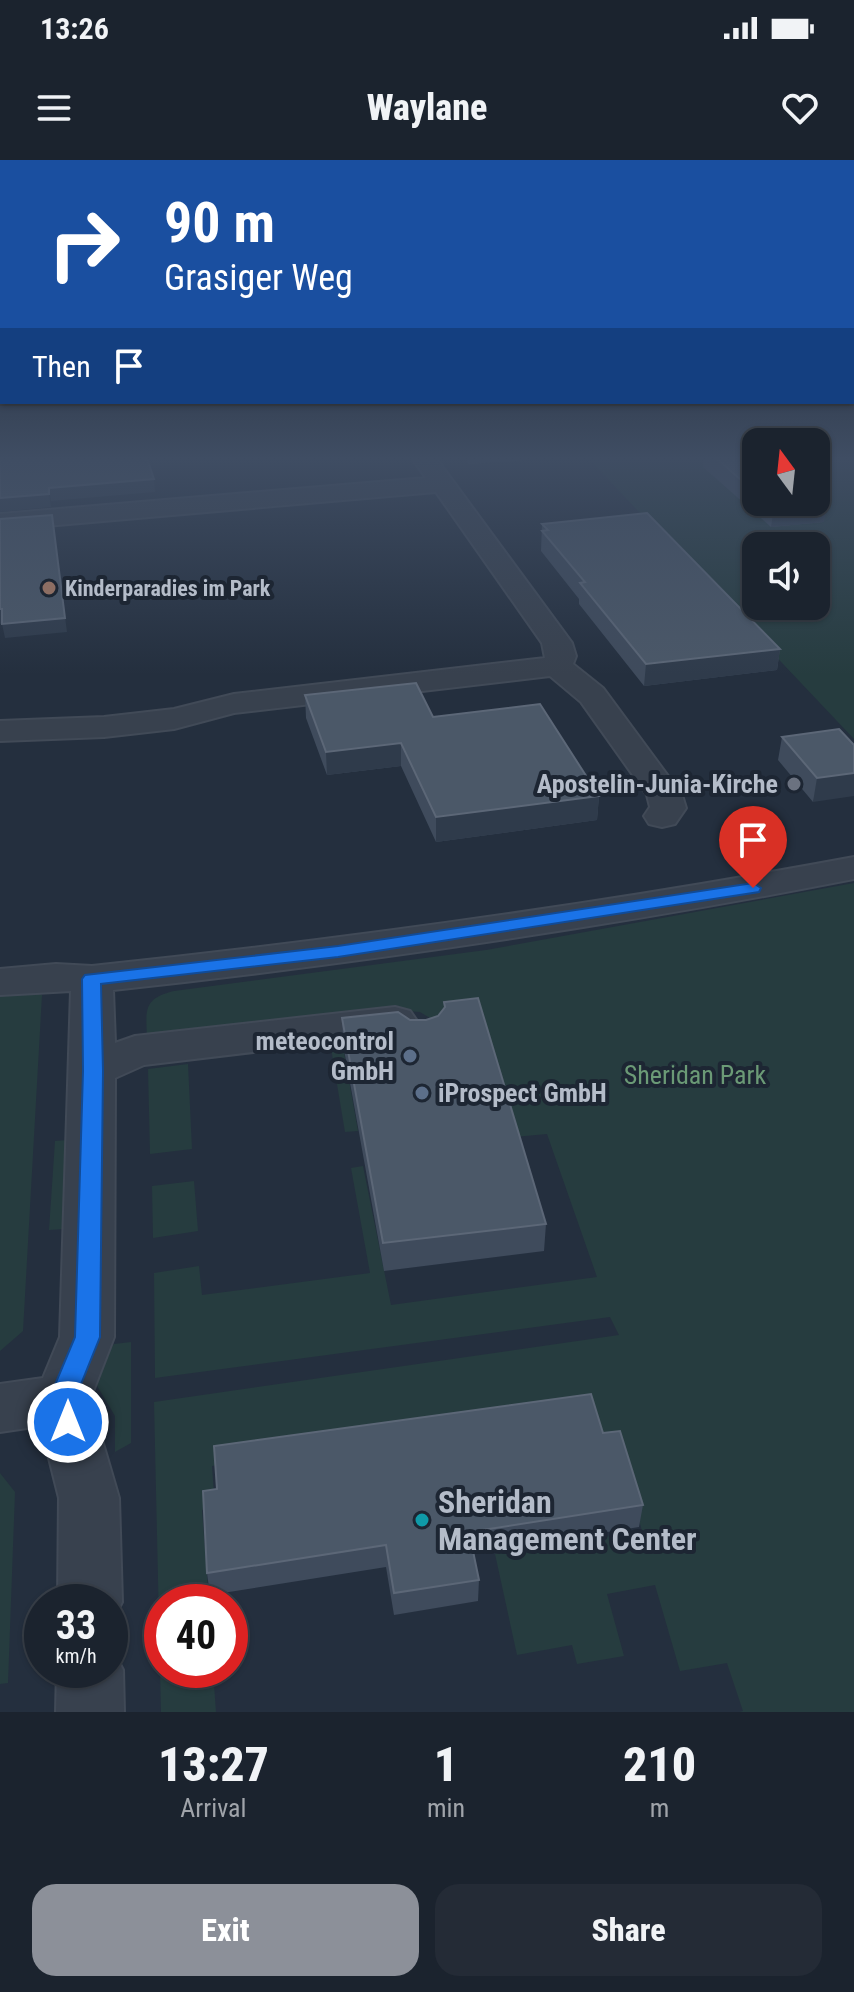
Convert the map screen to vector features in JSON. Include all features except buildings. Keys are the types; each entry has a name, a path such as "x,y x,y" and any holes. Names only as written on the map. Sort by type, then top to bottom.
{"street":[{"path":"475,530 557,643 561,656 557,666"},
{"path":"0,731 104,727 174,719 234,704 557,666 592,695 664,795 668,808 662,816"},
{"path":"0,982 56,977 92,979 433,938 727,893 854,868"},
{"path":"90,1584 89,1498 62,1399 87,1337 92,979"},
{"path":"93,1071 135,1051 405,1020 418,1025 420,1031"},
{"path":"0,1408 62,1399"},
{"path":"89,1712 90,1688"}],"green space":[{"path":"657,530 854,530 854,739"},
{"name":"Sheridan Park","path":"854,883 854,1712 739,1712 743,1711 727,1663 680,1671 655,1585 607,1594 624,1656 577,1664 572,1645 517,1655 495,1554 642,1531 620,1451 604,1452 592,1413 212,1466 215,1507 202,1510 208,1584 158,1584 154,1402 619,1335 610,1317 155,1378 154,1273 199,1266 202,1295 370,1273 351,1168 363,1166 391,1305 597,1277 547,1134 514,1137 435,1021 420,1012 394,1010 147,1043 148,1009 155,998 163,994 486,950"},
{"path":"28,988 42,995 23,1331 0,1351 0,991"},
{"path":"342,1041 358,1131 345,1132 330,1042"},
{"path":"188,1064 192,1149 150,1154 148,1069"},
{"path":"68,1140 64,1229 49,1230 55,1141"},
{"path":"194,1181 198,1231 153,1238 152,1186"},
{"path":"131,1342 131,1443 115,1452 115,1416 96,1384 101,1363 114,1344"},
{"path":"0,1473 15,1492 8,1683 0,1684"},
{"name":"Sheridan Park","path":"160,1688 214,1688 216,1712 161,1712"}],"place":[{"name":"Kinderparadies im Park","path":"49,588"},
{"name":"Apostelin-Junia-Kirche","path":"794,784"},
{"name":"meteocontrol GmbH","path":"410,1056"},
{"name":"iProspect GmbH","path":"422,1093"},
{"name":"Sheridan Management Center","path":"422,1520"}],"route":[{"path":"68,1422 62,1399 87,1337 92,979 338,951 753,888"}]}
